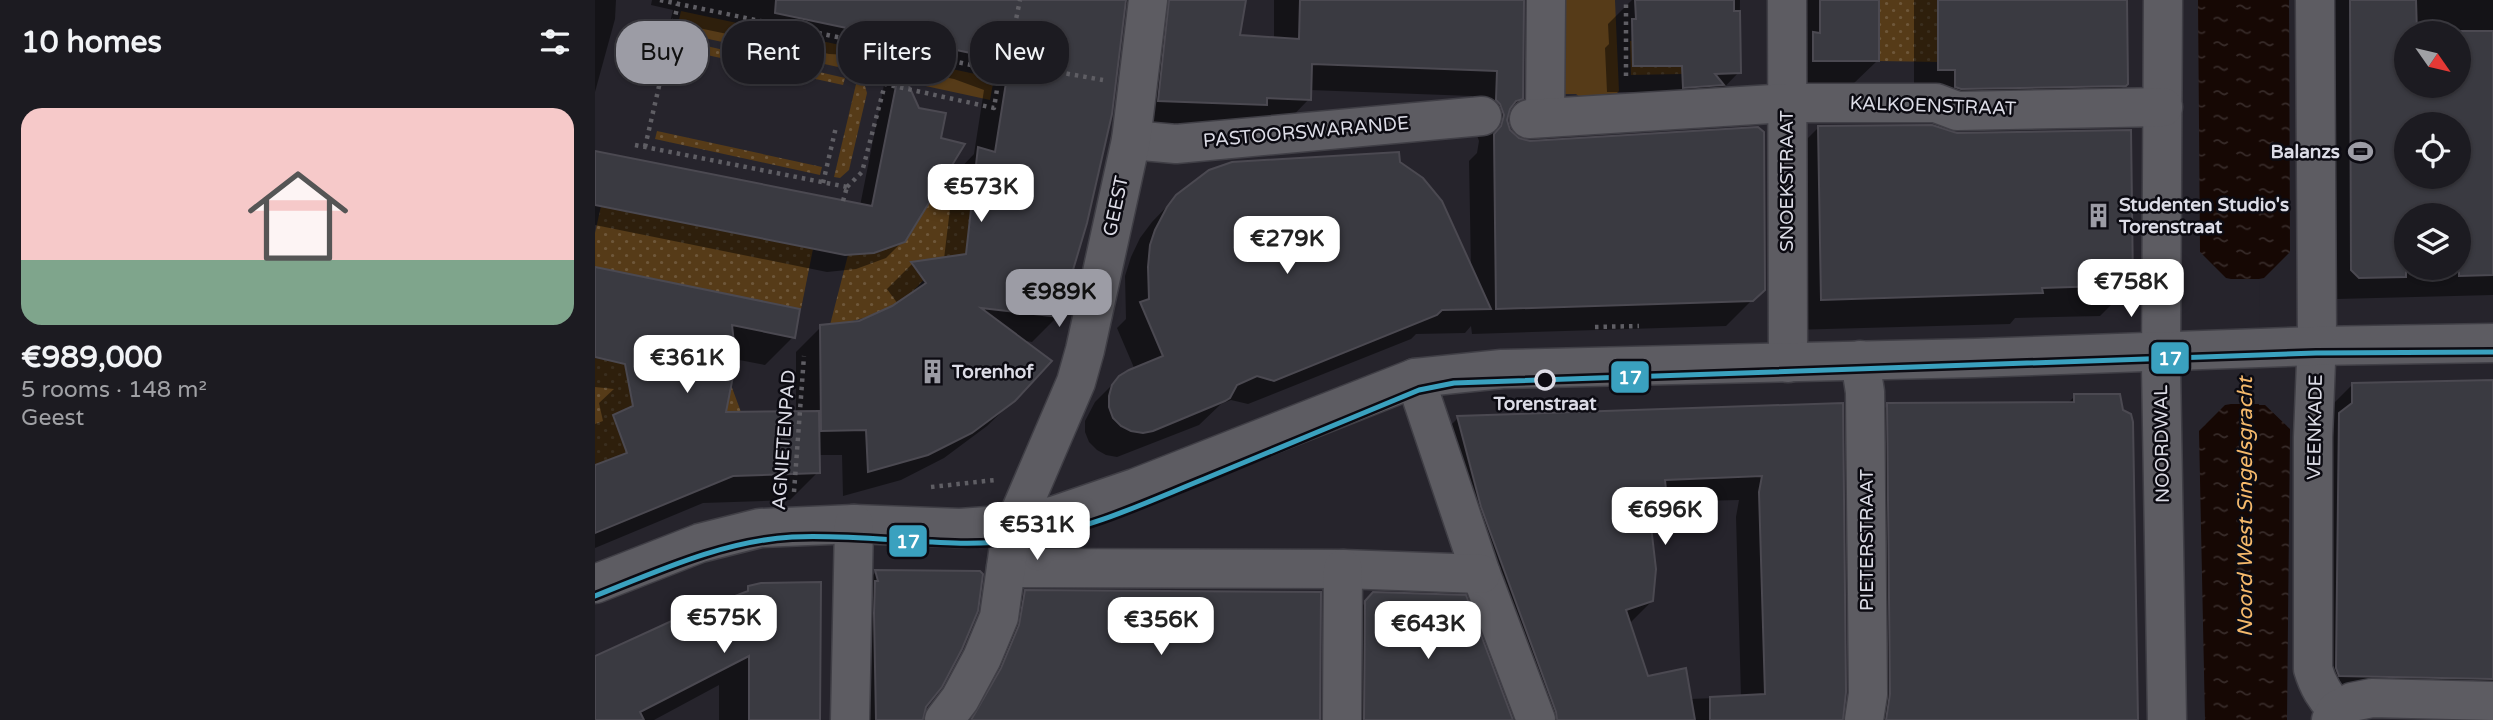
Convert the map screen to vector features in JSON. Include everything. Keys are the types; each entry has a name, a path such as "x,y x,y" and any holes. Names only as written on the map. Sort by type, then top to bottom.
{"street":[{"name":"GEEST","path":"944,720 960,699 982,658 999,617 1015,524 1076,382 1131,140 1148,0"},
{"path":"1546,0 1537,119 1787,103"},
{"name":"SNOEKSTRAAT","path":"1787,0 1788,363"},
{"name":"NOORDWAL","path":"2163,0 2161,351 2167,720"},
{"name":"VEENKADE","path":"2315,0 2313,669 2334,715"},
{"name":"KALKOENSTRAAT","path":"1787,103 1935,103 1957,111 2163,107"},
{"name":"PASTOORSWARANDE","path":"1131,140 1176,144 1482,116"},
{"path":"595,584 700,543 760,528 854,524 960,528 1015,524 1056,515 1094,503 1415,378 1502,369 1788,363 1863,376 2161,351 2245,349 2316,358 2493,343"},
{"name":"PIETERSTRAAT","path":"1863,376 1875,702"},
{"path":"1415,378 1483,580 1536,720"},
{"path":"851,720 854,524"},
{"path":"1005,579 1343,569 1483,580"},
{"path":"1342,720 1343,569"},
{"path":"2334,715 2352,702 2372,698 2493,701"}],"path":[{"path":"660,0 970,63"},
{"path":"1015,21 1020,0"},
{"path":"1626,0 1626,112"},
{"path":"645,147 678,4"},
{"path":"1069,74 1137,85"},
{"path":"843,201 847,187 862,172 885,84 994,108 1000,84"},
{"path":"823,183 836,127"},
{"path":"635,145 847,187"},
{"name":"AGNIETENPAD","path":"793,526 804,356"}],"shaded area":[{"path":"1557,0 1615,0 1619,91 1609,101 1586,102 1576,94 1557,94"},
{"path":"1879,0 1938,0 1939,62 1879,61"},
{"path":"681,11 728,21 722,21 722,42 708,39 708,21 679,21"},
{"path":"1681,40 1682,74 1631,75 1630,41"},
{"path":"824,42 838,45 838,67 824,64"},
{"path":"708,46 722,50 722,58 708,55"},
{"path":"956,70 970,73 970,84 993,84 990,100 916,84 956,84"},
{"path":"824,73 838,76 838,84 824,81"},
{"path":"856,84 862,84 867,93 849,170 840,178 834,177"},
{"path":"657,131 822,167 820,175 655,139"},
{"path":"935,167 969,174 965,199 974,201 1001,252 943,257 918,286 899,302 854,321 830,325 848,255 874,253"},
{"path":"601,206 813,249 801,309 595,267 595,233"},
{"path":"595,358 731,385 741,412 634,406 613,415 627,453 595,466"}],"water":[{"name":"Noord West Singelsgracht","path":"2198,0 2289,0 2290,252 2264,278 2259,279 2259,405 2265,405 2290,429 2287,720 2205,720 2199,431 2225,405 2231,404 2231,279 2226,278 2200,252"}],"pier":[{"path":"2230,279 2259,279 2260,404 2230,404"}],"building":[{"path":"776,0 1126,0 1112,114 1087,223 1059,317 981,308 1052,361 1015,401 972,433 928,455 868,472 866,430 821,431 820,325 859,321 892,306 926,283 911,262 966,254 978,147 995,152 1006,84 1069,84 1069,21 970,21 970,53 956,50 956,21 838,21 838,26 824,23 824,21 775,13"},
{"path":"1169,0 1246,0 1240,35 1299,39 1300,0 1524,0 1523,99 1516,101 1507,120 1510,130 1519,138 1530,141 1758,127 1764,132 1765,290 1753,301 1496,309 1494,134 1501,126 1504,115 1496,100 1497,71 1312,64 1311,100 1267,98 1267,105 1158,101"},
{"path":"1635,0 1734,0 1734,11 1740,11 1741,73 1715,74 1724,85 1683,88 1682,66 1633,66 1632,19 1636,19"},
{"path":"1820,0 1879,0 1879,61 1813,61 1813,32 1820,33"},
{"path":"1938,0 2127,0 2128,84 1961,89 1955,87 1955,70 1938,70"},
{"path":"2350,0 2416,0 2417,21 2394,21 2394,98 2471,98 2471,31 2493,31 2493,275 2471,276 2471,203 2394,203 2394,277 2359,278 2351,270"},
{"path":"896,84 908,84 919,108 946,113 941,138 965,144 905,242 874,253 845,255 595,205 595,151 872,206"},
{"name":"Studenten Studio's Torenstraat","path":"1932,125 1957,133 2131,130 2133,285 2042,288 2043,293 1821,300 1818,126"},
{"path":"1399,152 1400,162 1423,178 1442,201 1491,309 1442,310 1437,315 1274,381 1257,376 1237,385 1230,398 1225,401 1153,431 1131,431 1113,418 1109,396 1112,385 1119,376 1163,356 1140,302 1149,299 1148,267 1150,245 1155,230 1176,195 1209,170 1232,162"},
{"path":"595,267 800,309 795,338 732,325 736,361 726,412 819,411 820,473 733,476 595,533 595,465 627,453 613,415 633,406 625,364 595,357"},
{"path":"2493,380 2493,679 2339,676 2336,668 2339,413 2352,403 2352,383"},
{"path":"2074,394 2120,394 2123,410 2131,414 2133,422 2138,720 1886,720 1890,694 1887,403 2074,402"},
{"path":"1843,403 1846,692 1843,720 1710,720 1710,697 1765,694 1759,492 1762,476 1665,480 1668,509 1649,509 1656,569 1653,601 1626,610 1648,676 1686,668 1695,720 1557,720 1481,507 1457,416"},
{"path":"875,570 980,571 983,574 978,611 942,687 926,707 923,720 876,720 874,613 875,581 878,581"},
{"path":"821,582 820,720 749,720 749,656 640,712 644,720 595,720 595,656 676,619 748,591 748,586 761,583"},
{"path":"1025,590 1321,592 1320,720 971,720 1001,668 1019,625"},
{"path":"1373,592 1466,595 1513,720 1364,720 1365,601"}],"transit line":[{"name":"17","path":"595,596 691,559 741,544 766,540 822,536 940,543 999,542 1029,539 1074,529 1140,505 1419,390 1454,383 2316,353 2493,352"}],"place":[{"name":"Balanzs","path":"2360,152"},
{"name":"Studenten Studio's Torenstraat","path":"2099,216"},
{"name":"Torenhof","path":"932,372"},
{"name":"Torenstraat","path":"1545,380"}]}
